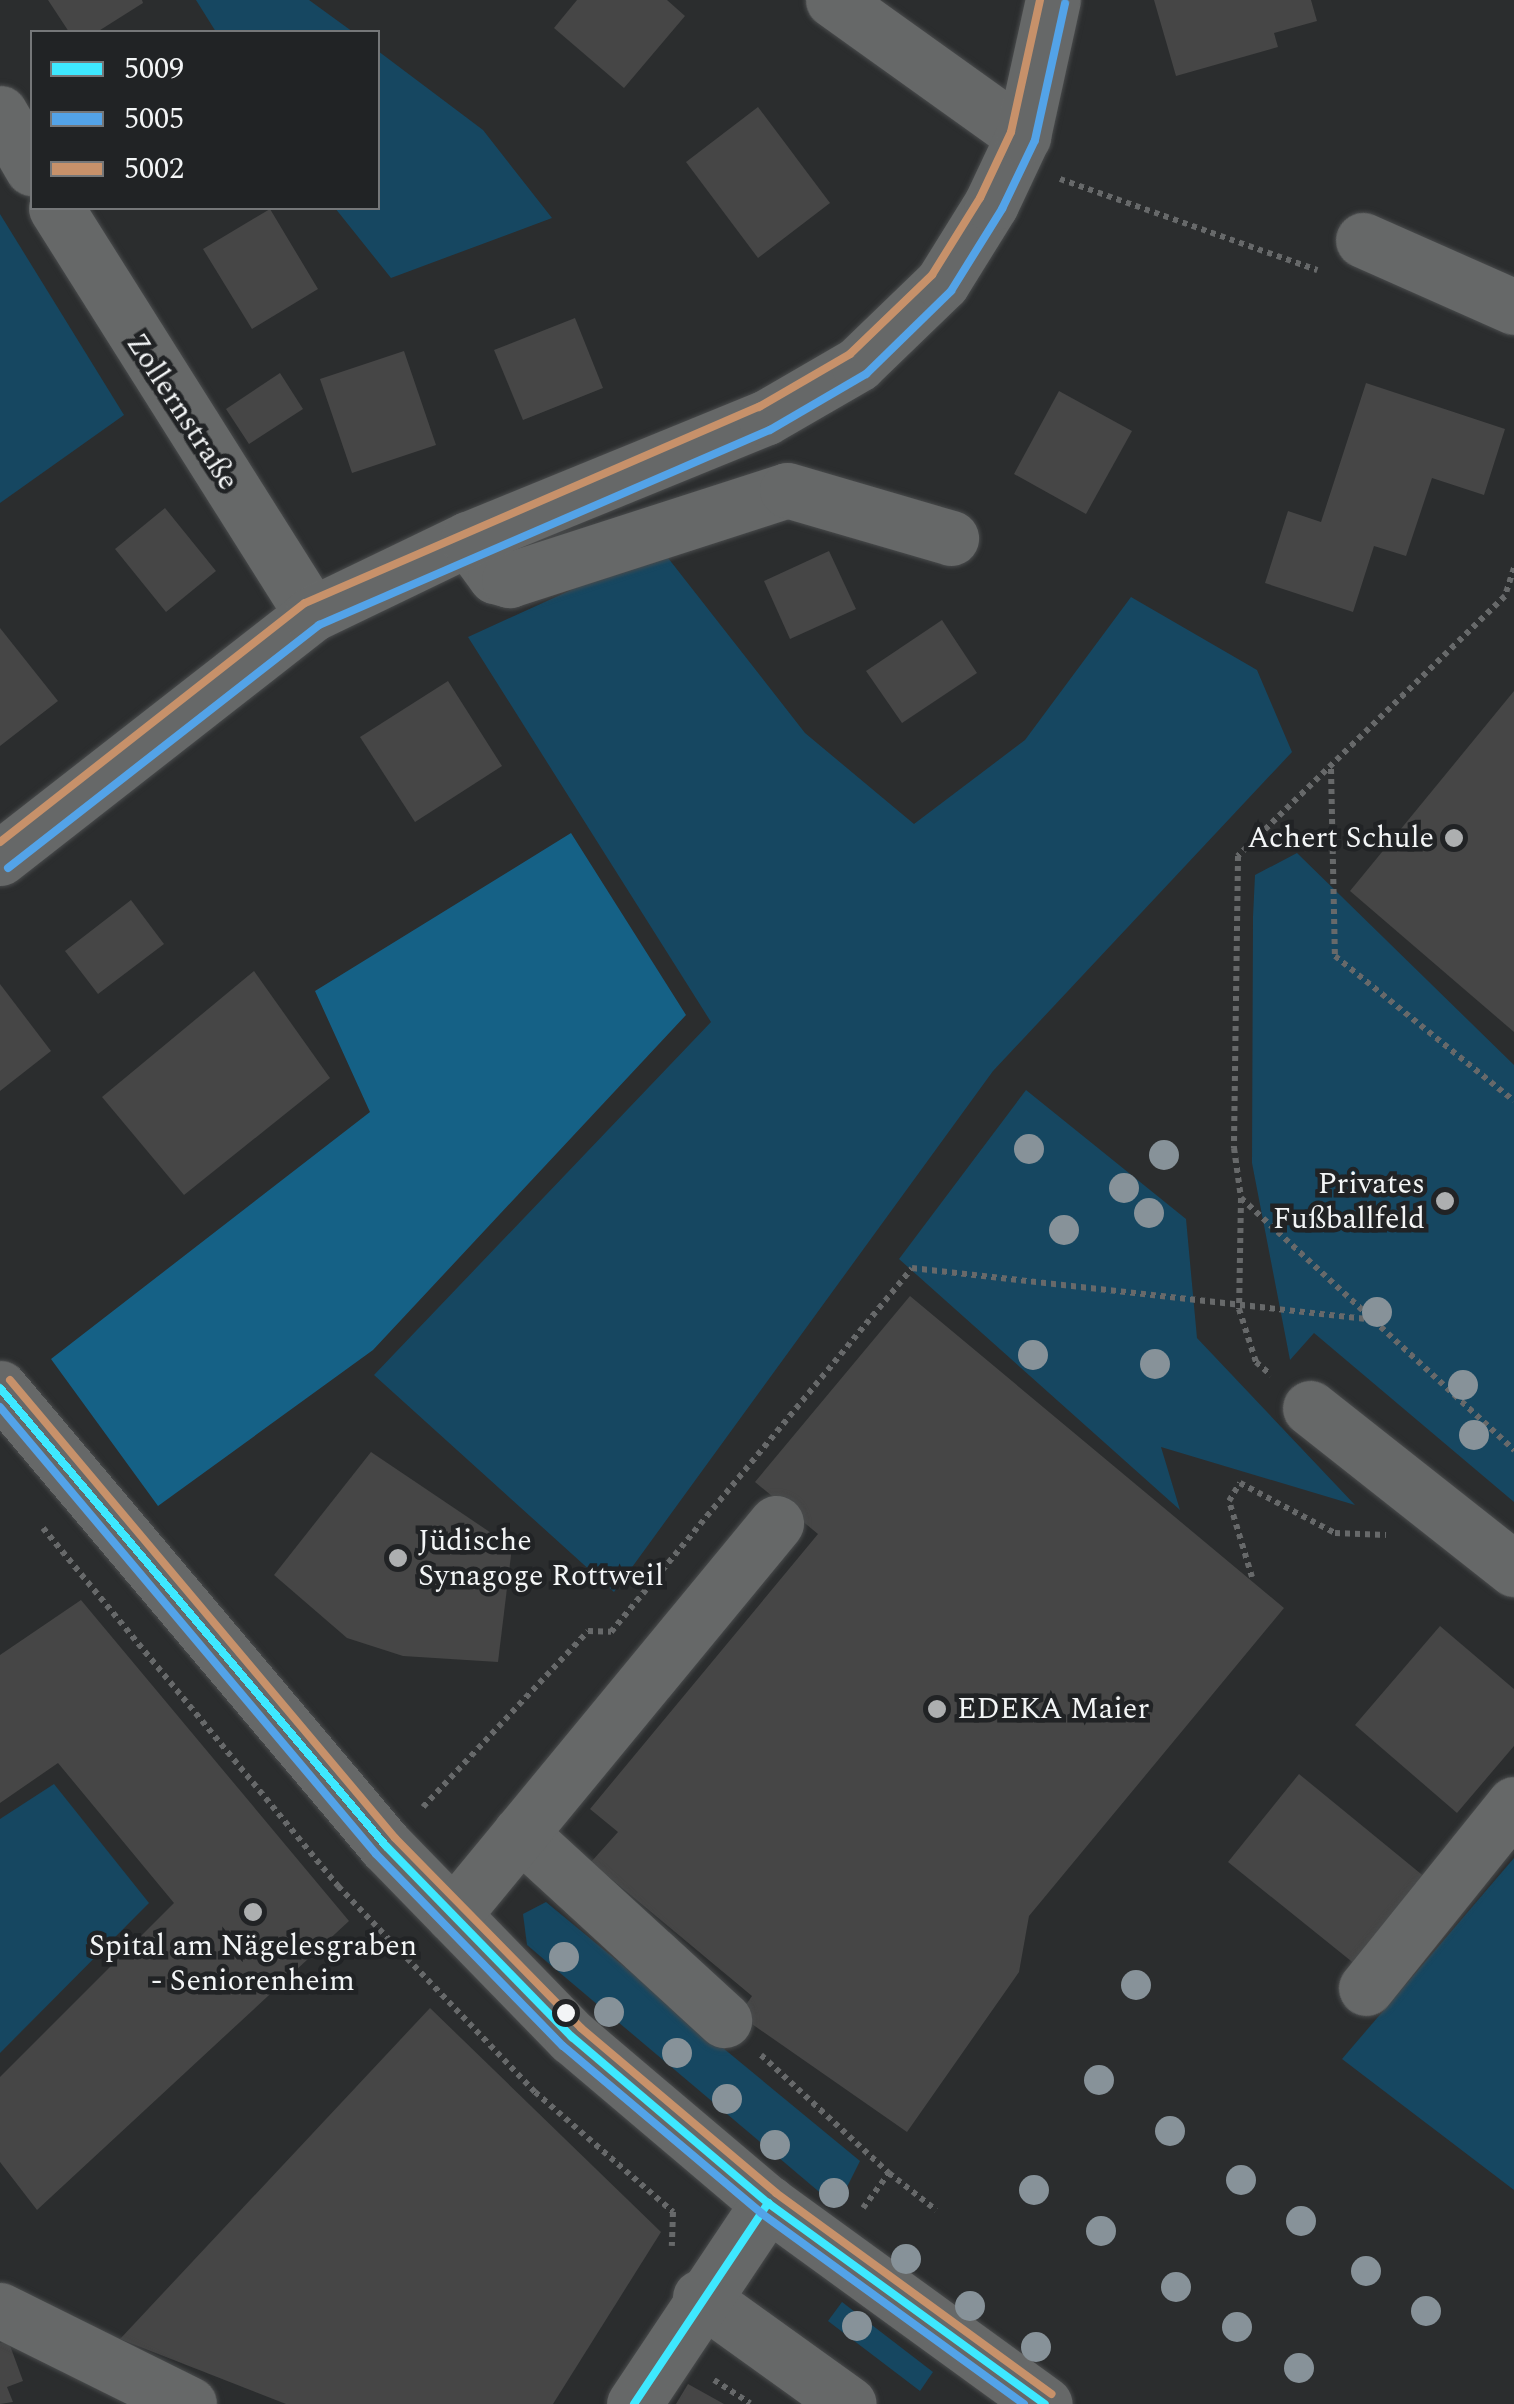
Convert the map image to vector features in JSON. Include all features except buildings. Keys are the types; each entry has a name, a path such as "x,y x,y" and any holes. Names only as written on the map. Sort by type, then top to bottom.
{"street":[{"path":"833,0 1023,136"},
{"path":"0,858 312,614 468,539 766,418 858,364 942,283 1023,136 1053,0"},
{"path":"0,113 30,165"},
{"name":"Zollernstraße","path":"57,210 312,614"},
{"path":"1363,240 1514,307"},
{"path":"468,539 494,576 509,580 787,490 951,538"},
{"path":"0,1388 59,1468 453,1915 572,2037 768,2203 1044,2404"},
{"path":"1310,1408 1514,1569"},
{"path":"453,1915 776,1523"},
{"path":"1366,1988 1514,1804"},
{"path":"520,1833 724,2020"},
{"path":"634,2404 681,2279 768,2203"},
{"path":"681,2279 849,2404"},
{"path":"0,2310 190,2404"}],"path":[{"path":"1060,179 1308,266"},
{"path":"1310,1408 1256,1362 1239,1308 1238,856 1505,596 1514,568"},
{"path":"1331,767 1335,956 1514,1101"},
{"path":"1241,1198 1364,1319 1514,1450"},
{"path":"1239,1308 1364,1319"},
{"path":"1252,1577 1229,1501 1240,1483 1334,1533 1430,1538 1460,1526"},
{"path":"34,1516 338,1886 535,2092 673,2212 681,2279"},
{"path":"724,2020 888,2173"}],"shaded area":[{"path":"196,0 309,0 350,30 215,30"},
{"path":"380,53 483,130 552,218 391,278 337,210 380,210"},
{"path":"0,214 124,415 0,503"},
{"path":"661,549 805,733 914,824 1025,740 1131,597 1257,670 1292,752 993,1071 614,1592 374,1375 711,1022 468,637"},
{"path":"571,833 686,1015 373,1350 158,1506 51,1359 370,1112 315,991"},
{"path":"1297,853 1514,1065 1514,1502 1314,1333 1290,1360 1252,1163 1253,917 1255,875"},
{"path":"1026,1090 1186,1219 1197,1338 1355,1505 1161,1447 1180,1510 899,1259"},
{"path":"54,1784 149,1903 0,2053 0,1819"},
{"path":"1514,1858 1514,2190 1342,2059"},
{"path":"546,1902 860,2161 837,2207 527,1945 523,1914"},
{"path":"842,2302 933,2372 920,2391 828,2321"}],"transit line":[{"name":"5002","path":"0,842 305,603 759,407 850,354 932,275 980,198 1011,132 1040,0"},
{"name":"5005","path":"8,868 319,625 770,430 866,374 951,291 1002,209 1035,140 1065,3"},
{"name":"5002","path":"10,1380 395,1838 581,2028 776,2193 1052,2394"},
{"name":"5009","path":"0,1388 386,1846 572,2037 768,2203 1045,2404"},
{"name":"5005","path":"0,1407 376,1854 563,2046 761,2213 1024,2404"},
{"name":"5009","path":"634,2404 768,2203"}],"place":[{"name":"Achert Schule","path":"1454,838"},
{"name":"Privates Fußballfeld","path":"1445,1201"},
{"name":"Jüdische Synagoge Rottweil","path":"398,1558"},
{"name":"EDEKA Maier","path":"937,1709"},
{"name":"Spital am Nägelesgraben - Seniorenheim","path":"253,1912"}]}
